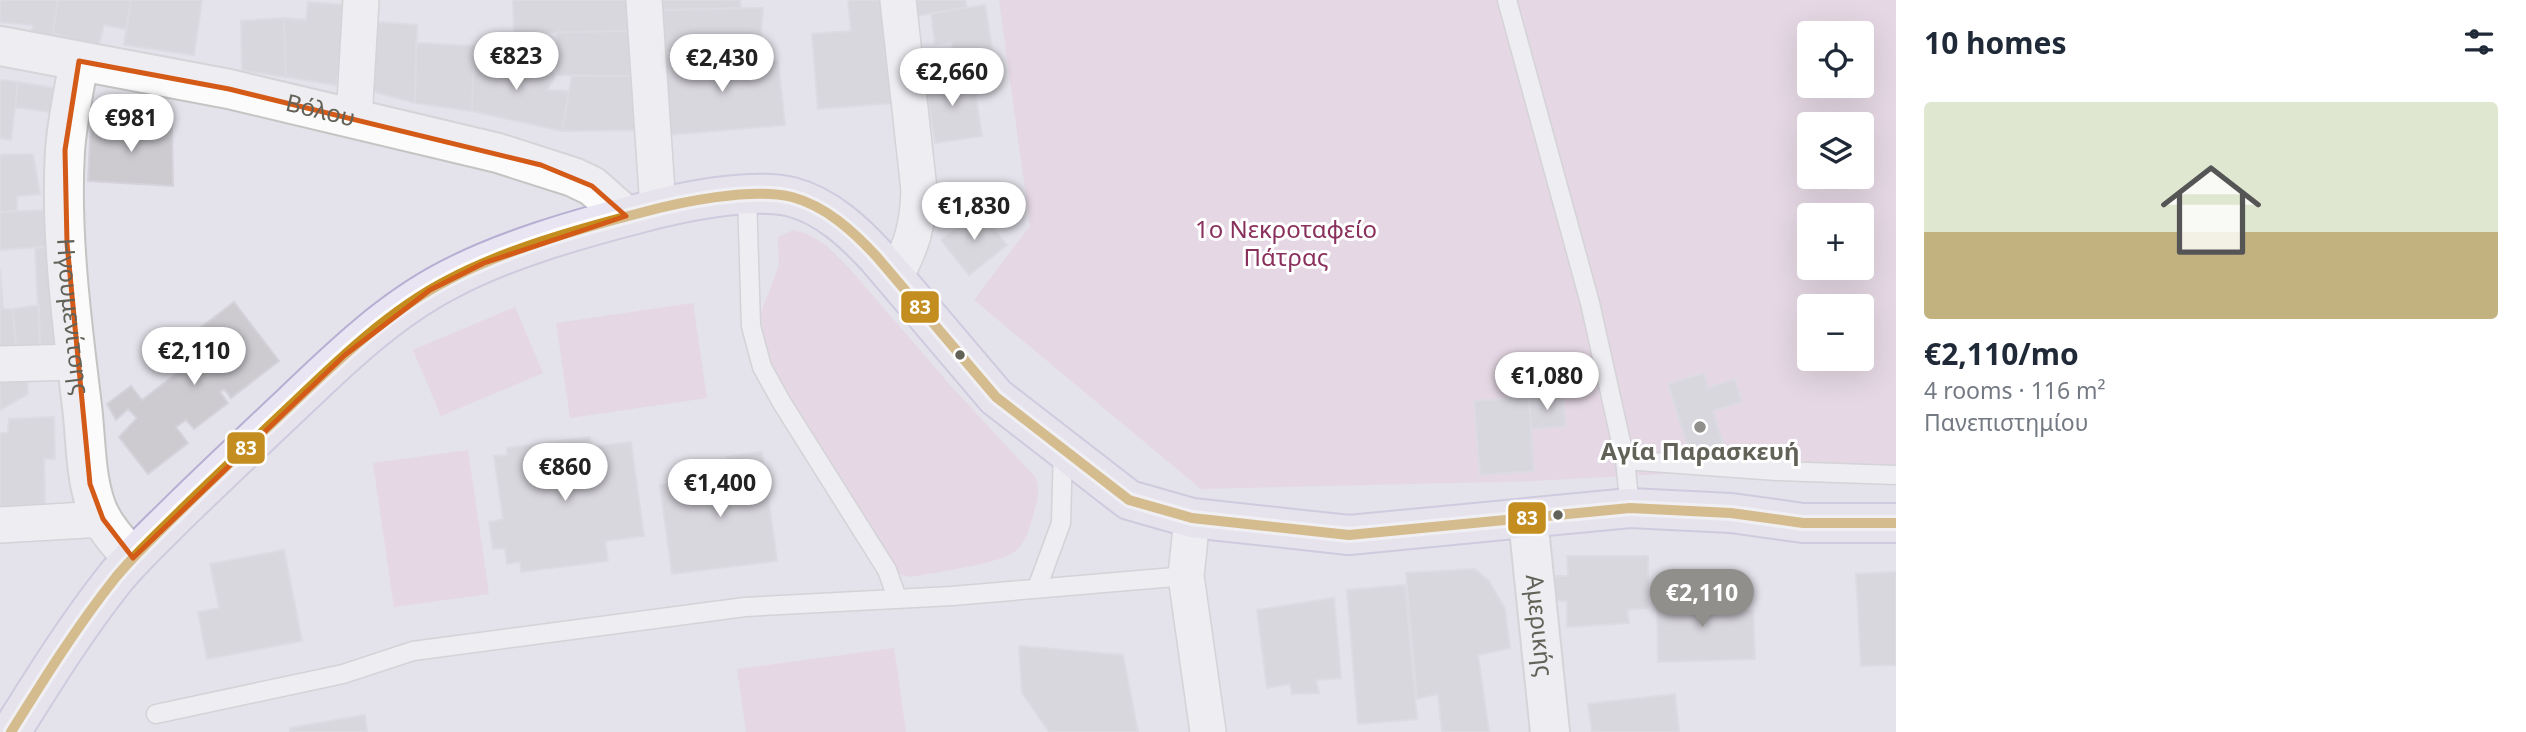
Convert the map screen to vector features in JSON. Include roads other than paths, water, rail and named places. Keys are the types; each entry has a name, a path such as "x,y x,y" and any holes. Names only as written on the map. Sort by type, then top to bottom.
{"main road":[{"path":"11,732 65,646 133,558 238,454 337,363 373,331 430,289 484,263 642,212 747,195 778,195 812,204 827,213 862,241 996,397 1129,500 1192,518 1349,535 1630,508 1731,513 1803,523 1896,523"}],"street":[{"path":"354,119 361,0"},
{"path":"642,212 644,0"},
{"path":"895,277 915,234 919,203 898,0"},
{"name":"Βόλου","path":"0,46 229,89 498,153 562,173 642,212"},
{"name":"Ηγουμενίτσης","path":"79,61 65,150 66,243 76,362 90,484 103,519 133,558"},
{"path":"0,364 76,362"},
{"path":"1192,518 1186,576 1208,732"},
{"path":"0,525 103,519"},
{"name":"Αμερικής","path":"1528,519 1550,732"}],"lane":[{"path":"1507,0 1590,303 1625,460 1630,508"},
{"path":"747,195 751,326 762,367 887,570 897,598"},
{"path":"1037,588 1060,523 1062,448"},
{"path":"1625,460 1777,471 1896,475"},
{"path":"156,714 343,674 413,651 745,607 1186,576"}],"place":[{"name":"Αγία Παρασκευή","path":"1700,427"}],"park label":[{"name":"1o Νεκροταφείο Πάτρας","path":"1286,244"}]}
